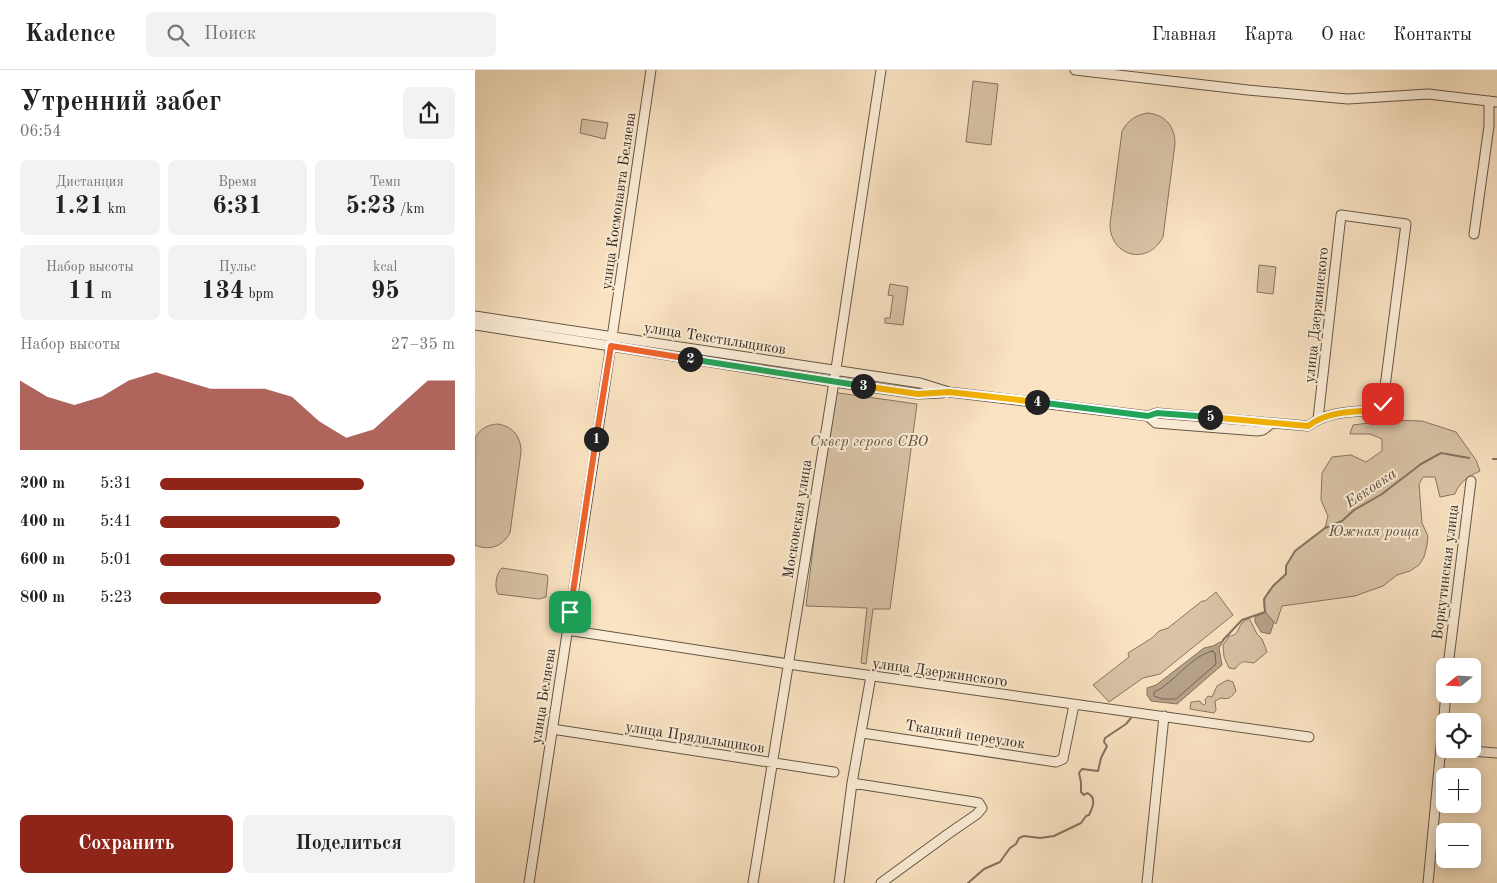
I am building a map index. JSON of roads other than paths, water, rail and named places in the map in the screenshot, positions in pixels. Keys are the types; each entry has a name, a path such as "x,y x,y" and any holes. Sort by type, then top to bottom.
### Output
{"street":[{"name":"улица Космонавта Беляева","path":"611,341 651,70"},
{"name":"Московская улица","path":"753,883 834,382 881,70"},
{"path":"1075,70 1248,90 1348,99 1428,94 1493,102 1475,234"},
{"name":"улица Текстильщиков","path":"475,325 835,371 920,384 949,392 1148,416 1157,413 1308,426 1318,418 1333,414 1382,410 1406,224 1341,216"},
{"name":"улица Дзержинского","path":"1318,418 1341,216"},
{"name":"улица Текстильщиков","path":"475,316 834,382 918,394 949,392"},
{"name":"улица Беляева","path":"529,883 611,341"},
{"path":"918,394 920,384"},
{"name":"Воркутинская улица","path":"1449,658 1471,481"},
{"name":"улица Дзержинского","path":"567,630 871,676 1309,737"},
{"path":"839,883 852,783 871,676"},
{"name":"Ткацкий переулок","path":"862,733 1056,762 1063,759 1074,705"},
{"path":"1147,883 1164,716"},
{"name":"улица Прядильщиков","path":"551,729 834,772"},
{"path":"1481,752 1497,753"},
{"path":"1427,883 1443,758"},
{"path":"852,783 974,802 979,803 982,808 977,814 881,883"}],"water":[{"path":"1265,612 1274,622 1270,634 1261,632 1255,622 1255,617"},
{"path":"1224,640 1219,648 1222,665 1177,704 1151,701 1147,695 1147,688 1156,685 1204,648"}],"waterway":[{"name":"Евковка","path":"1223,640 1242,620 1265,612 1264,599 1273,586 1286,574 1286,566 1295,551 1325,528 1342,521 1354,510 1382,494 1421,464 1441,453 1469,458"},
{"name":"Евковка","path":"968,883 984,869 1000,862 1019,838 1024,836 1040,838 1054,836 1081,823 1089,815 1093,806 1093,800 1090,795 1087,793 1084,795 1081,792 1079,773 1082,769 1098,771 1101,758 1107,746 1104,742 1105,738 1126,724 1131,718"}],"park label":[{"name":"Сквер героев СВО","path":"869,441"},
{"name":"Южная роща","path":"1374,531"}]}
